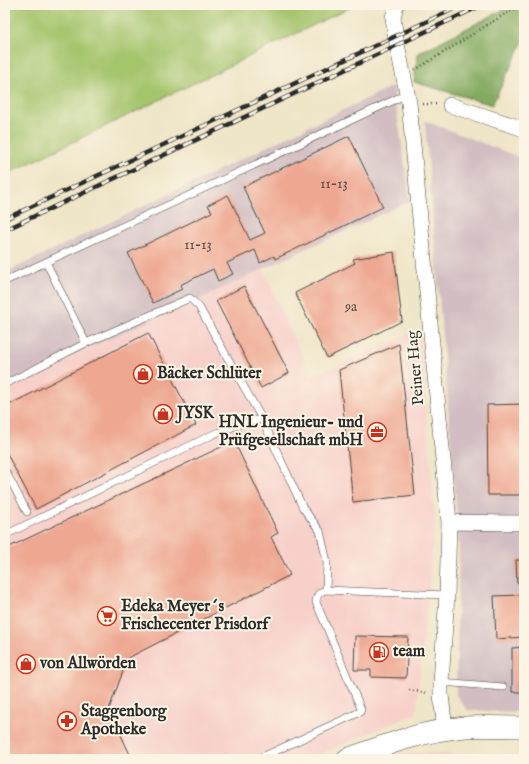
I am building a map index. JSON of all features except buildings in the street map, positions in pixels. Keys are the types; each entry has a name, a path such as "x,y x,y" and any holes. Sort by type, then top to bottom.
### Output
{"main road":[{"path":"348,759 400,740 445,730 466,728 524,727"}],"street":[{"name":"Peiner Hag","path":"396,5 393,18 408,98 449,522 447,595 441,689 445,730"},
{"path":"450,105 524,129"},
{"path":"449,522 524,523"}],"lane":[{"path":"5,282 408,98"},
{"path":"46,262 86,343"},
{"path":"5,384 86,343 190,298 199,307 262,419 304,508 320,531 327,562 326,590"},
{"path":"5,535 214,434 238,425 262,419"},
{"path":"5,470 27,512"},
{"path":"258,759 360,712 361,709 316,602 317,595 326,590 447,595"},
{"path":"441,689 503,687"}],"path":[{"path":"403,77 505,14 524,5"},
{"path":"408,98 450,105"},
{"path":"409,690 441,689"}],"shaded area":[{"path":"393,86 410,201 202,298 5,384 5,273"},
{"path":"425,121 524,159 524,712 467,710 456,695 459,543"},
{"path":"263,269 311,377 420,329 435,521 416,713 308,759 5,759 5,384 202,298"},
{"path":"403,751 449,754 454,759 383,759"}],"green space":[{"path":"5,5 355,5 5,175"},
{"path":"513,5 524,5 524,40 492,105 414,82 418,53"}],"railway":[{"path":"5,219 462,5"},
{"path":"5,230 482,5"}],"place":[{"name":"Bäcker Schlüter","path":"143,374"},
{"name":"JYSK","path":"163,414"},
{"name":"HNL Ingenieur- und Prüfgesellschaft mbH","path":"377,432"},
{"name":"Edeka Meyer´s Frischecenter Prisdorf","path":"107,616"},
{"name":"team","path":"379,652"},
{"name":"von Allwörden","path":"26,664"},
{"name":"Staggenborg Apotheke","path":"67,721"}]}
